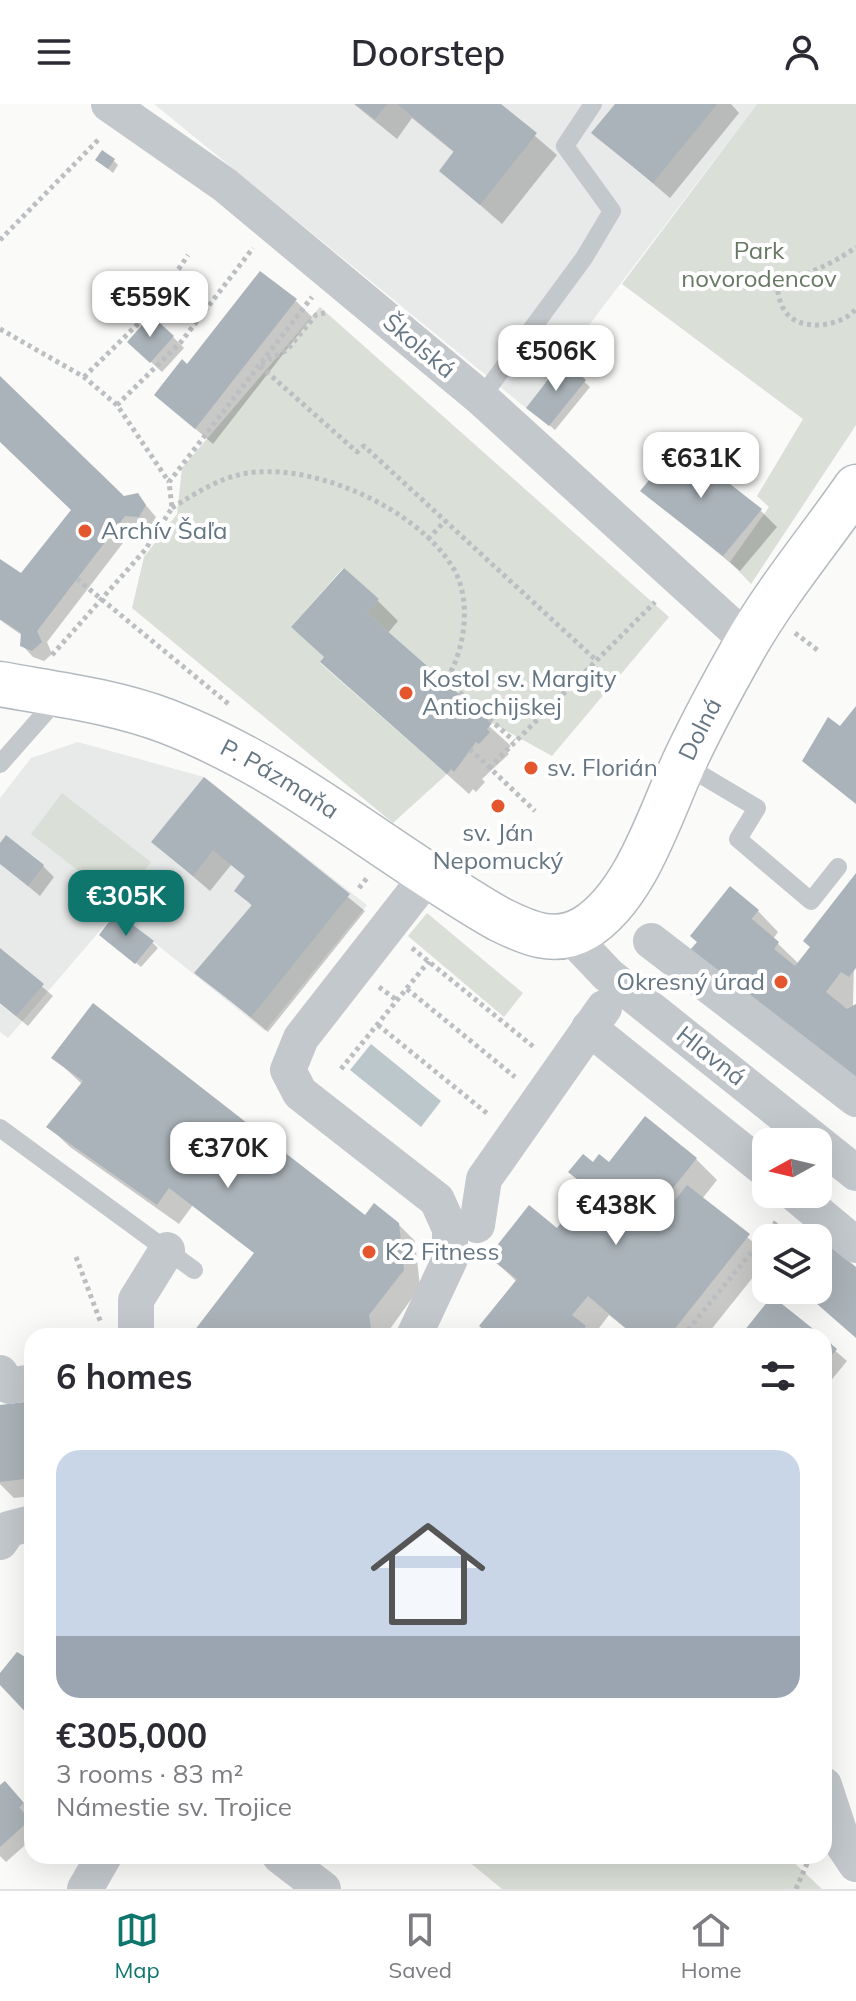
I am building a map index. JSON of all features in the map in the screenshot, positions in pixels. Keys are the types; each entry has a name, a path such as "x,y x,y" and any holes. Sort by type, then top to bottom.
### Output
{"main road":[{"name":"Dolná","path":"551,935 588,926 609,908 650,841 710,706 765,632 856,487"},
{"name":"P. Pázmaňa","path":"0,684 55,677 227,748 316,799 472,904 551,935"}],"street":[{"name":"Školská","path":"116,109 225,185 765,632"},
{"path":"429,874 301,1038 288,1070 300,1093 437,1200 463,1227"},
{"name":"Hlavná","path":"551,935 604,1007 792,1128"},
{"path":"651,941 852,1096 820,1128"},
{"path":"418,1328 484,1179 604,1007 752,1156"},
{"name":"Hlavná","path":"832,1156 856,1173"},
{"path":"812,1208 856,1245"},
{"path":"136,1328 136,1300 181,1260"},
{"path":"0,1373 9,1386 24,1383"},
{"path":"0,1542 9,1529 24,1525"},
{"path":"832,1809 844,1846 856,1864"},
{"path":"85,1889 99,1864"},
{"path":"290,1864 323,1889"}],"lane":[{"path":"481,398 584,258 612,211 565,146 593,104"},
{"path":"0,764 55,677"},
{"path":"683,764 757,808 738,839 811,901 838,867"},
{"path":"0,1128 181,1260"}],"path":[{"path":"0,240 116,109"},
{"path":"117,405 181,342 261,237"},
{"path":"699,272 729,286 776,283 818,270 855,251"},
{"path":"84,377 150,312 188,255"},
{"path":"776,283 783,310 803,324 834,324 856,309"},
{"path":"169,482 311,298"},
{"path":"259,365 287,350 316,315 323,311 334,321"},
{"path":"0,329 84,377 117,405 169,482 172,508"},
{"path":"259,365 357,452 364,446 597,661"},
{"path":"55,677 102,600 145,550 172,508 213,482 255,472 301,474 340,484 393,512 428,539 450,562 459,579 463,642 446,680 514,741"},
{"path":"428,539 445,521"},
{"path":"77,579 239,713"},
{"path":"489,768 664,593"},
{"path":"765,632 820,652"},
{"path":"470,749 535,811"},
{"path":"401,939 429,961 550,1083"},
{"path":"341,1069 429,961"},
{"path":"407,989 550,1083"},
{"path":"378,1025 514,1135"},
{"path":"689,1328 786,1208"},
{"path":"76,1257 104,1328"},
{"path":"796,1889 807,1864"},
{"path":"814,1864 819,1869"}],"shaded area":[{"path":"154,104 757,104 526,408"},
{"path":"78,742 204,777 367,905 265,1031 116,912 8,1038 0,1032 0,798 31,758"},
{"path":"371,1044 441,1101 421,1127 350,1070"}],"green space":[{"name":"Park novorodencov","path":"757,104 856,104 856,425 751,584 730,562 769,507 757,496 803,419 622,284"},
{"path":"320,307 669,617 552,756 492,723 367,613 379,599 343,568 291,627 324,657 320,663 447,774 393,823 132,608 144,557 177,514 182,468"},
{"path":"62,793 151,862 120,903 31,834"},
{"path":"427,913 523,993 504,1017 408,936"},
{"path":"472,1864 795,1864 822,1889 502,1889"}],"building":[{"path":"355,104 387,104 375,119"},
{"path":"397,104 501,104 537,133 480,205 439,171 454,151"},
{"path":"615,104 717,104 653,183 591,133"},
{"path":"102,150 115,159 108,169 95,160"},
{"path":"260,271 297,299 195,429 154,395 182,359 187,364"},
{"path":"151,315 174,336 150,363 127,342"},
{"path":"563,360 586,380 549,426 526,408"},
{"path":"0,376 124,496 138,493 146,505 139,517 125,516 37,631 42,642 32,651 20,646 21,633 0,619 0,559 21,573 71,510 0,442"},
{"path":"679,444 762,509 723,556 640,491"},
{"name":"Kostol sv. Margity Antiochijskej","path":"344,568 379,599 367,613 492,723 487,729 490,732 479,744 476,742 454,772 451,769 447,774 320,662 324,657 291,627"},
{"path":"856,706 856,804 802,761 828,717 840,726"},
{"path":"204,777 350,894 251,1017 194,973 252,905 234,891 245,876 213,850 193,876 151,842"},
{"path":"6,835 44,865 28,886 0,864 0,843"},
{"name":"Okresný úrad","path":"856,873 856,968 849,977 841,972 826,992 847,1009 856,1004 856,1085 689,951 697,942 690,936 730,886 759,910 752,919 779,942 774,949 795,966 810,947 803,941"},
{"path":"116,912 154,941 135,964 99,935"},
{"path":"0,948 44,984 16,1016 0,1003"},
{"path":"93,1003 365,1215 374,1203 399,1223 404,1270 369,1315 371,1328 196,1328 254,1253 169,1188 157,1205 46,1127 83,1081 51,1058"},
{"path":"645,1116 697,1158 662,1202 669,1208 687,1185 750,1234 675,1328 626,1328 588,1296 572,1315 586,1326 584,1328 481,1328 479,1326 517,1279 488,1257 529,1205 557,1228 588,1188 568,1172 583,1154 593,1162 599,1154 609,1162"},
{"path":"832,1248 856,1267 856,1338 817,1304 832,1304"},
{"path":"766,1304 782,1304 812,1328 746,1328"},
{"path":"24,1402 24,1479 0,1482 0,1405"},
{"path":"17,1652 24,1656 24,1710 0,1685 0,1673"},
{"path":"5,1781 24,1803 19,1807 24,1813 24,1825 0,1847 0,1785"}],"place":[{"name":"Archív Šaľa","path":"85,531"},
{"name":"Kostol sv. Margity Antiochijskej","path":"406,693"},
{"name":"sv. Florián","path":"531,768"},
{"name":"sv. Ján Nepomucký","path":"498,806"},
{"name":"Okresný úrad","path":"781,982"},
{"name":"K2 Fitness","path":"369,1252"}]}
